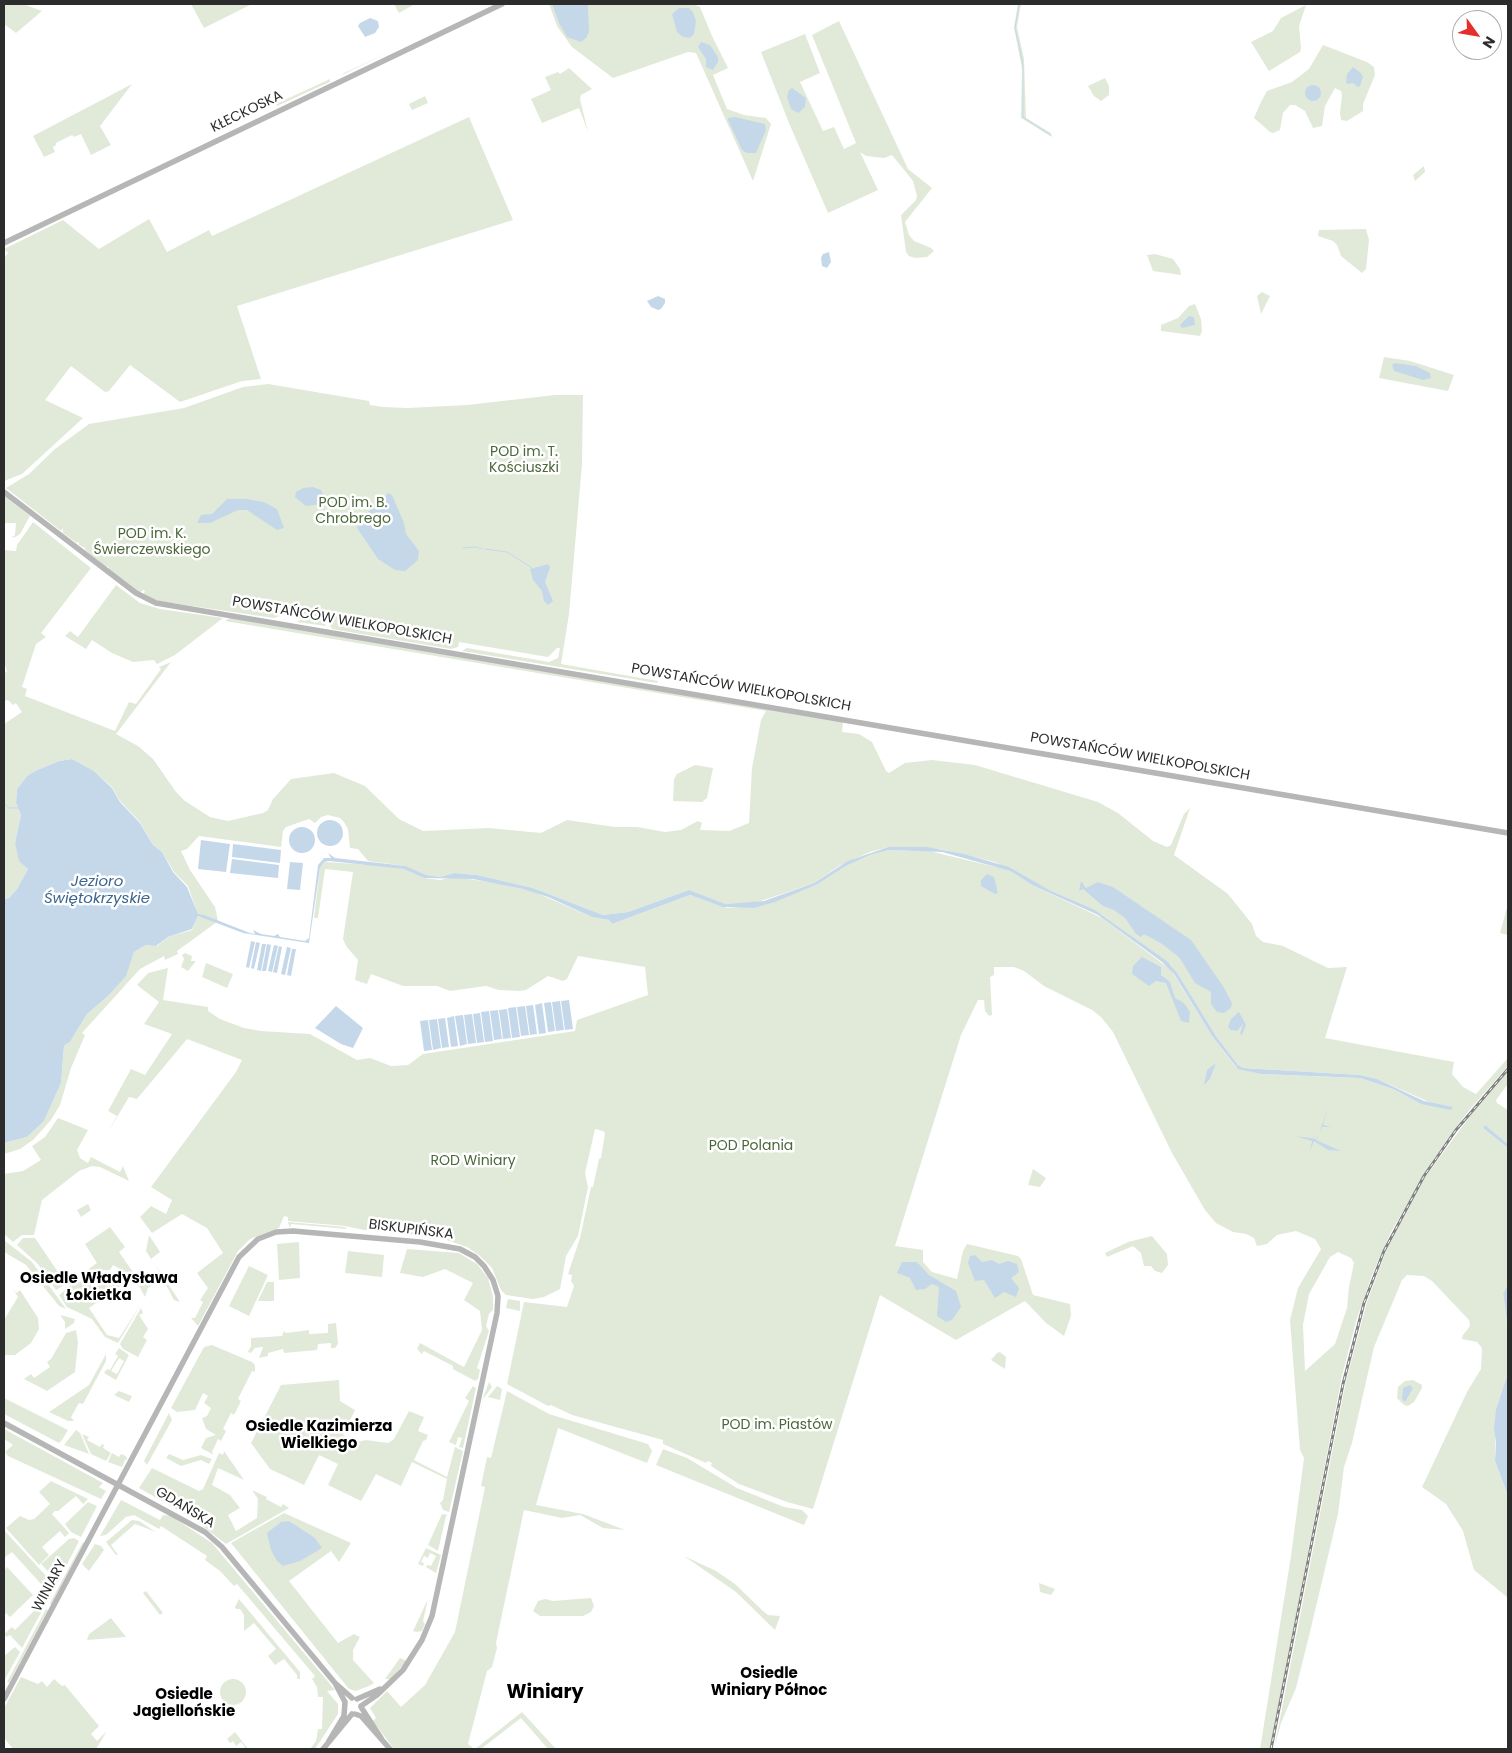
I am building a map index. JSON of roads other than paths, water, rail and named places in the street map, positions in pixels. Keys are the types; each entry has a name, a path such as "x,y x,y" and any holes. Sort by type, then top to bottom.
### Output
{"street":[{"name":"KŁECKOSKA","path":"4,243 502,4"},
{"name":"POWSTAŃCÓW WIELKOPOLSKICH","path":"4,492 136,593 156,603 1508,833"},
{"name":"BISKUPIŃSKA","path":"119,1485 239,1257 258,1239 276,1232 293,1230 444,1245 460,1248 475,1257 488,1270 498,1293 498,1306 432,1616 410,1661 386,1686 361,1706 328,1743"},
{"name":"GDAŃSKA","path":"4,1423 190,1523 214,1540 335,1683 361,1706"},
{"name":"WINIARY","path":"4,1699 119,1485"},
{"name":"GDAŃSKA","path":"335,1683 345,1702"},
{"name":"BISKUPIŃSKA","path":"345,1702 386,1686"},
{"path":"323,1749 345,1709 345,1702"},
{"path":"361,1706 382,1740"},
{"path":"345,1709 361,1716 390,1749"}],"water":[{"path":"552,4 588,4 589,32 586,38 581,42 567,37"},
{"path":"679,8 689,8 693,12 696,21 694,34 690,38 683,37 677,32 672,14"},
{"path":"370,18 378,21 379,27 375,33 365,37 358,26"},
{"path":"701,42 710,45 718,57 718,62 713,70 706,67 706,59 698,47"},
{"path":"1353,67 1363,77 1358,87 1353,83 1347,84 1346,81 1347,74"},
{"path":"1310,85 1316,85 1321,90 1319,99 1310,101 1305,96 1305,90"},
{"path":"792,88 806,98 805,107 798,113 791,109 787,97 789,90"},
{"path":"735,117 765,124 766,130 756,153 747,153 742,150 728,120 728,118"},
{"path":"829,252 831,262 827,268 822,266 821,258 823,254"},
{"path":"658,296 665,299 665,303 658,310 651,307 647,301"},
{"path":"1189,316 1194,317 1195,325 1182,328 1180,325"},
{"path":"1395,363 1416,366 1430,373 1431,378 1423,380 1394,371 1392,365"},
{"path":"313,487 321,490 325,499 322,504 306,506 295,497 296,492 303,488"},
{"path":"388,493 392,495 404,523 406,534 419,551 418,560 405,571 395,570 378,559 357,528 360,517 378,505"},
{"path":"227,499 247,499 264,502 277,509 284,528 277,530 247,510 238,510 210,523 197,523 201,515 212,514"},
{"path":"548,564 550,567 545,582 553,601 548,605 544,601 542,591 533,580 530,569"},
{"name":"Jezioro Świętokrzyskie","path":"72,759 94,771 112,788 120,802 140,823 153,845 162,852 173,872 187,887 198,914 250,933 255,934 253,930 261,934 274,936 278,934 280,937 305,941 309,938 318,865 324,858 331,858 328,853 335,858 406,866 426,875 440,877 454,873 477,875 533,888 603,915 628,912 689,890 726,904 764,901 814,883 848,861 888,847 927,847 964,854 1009,867 1051,891 1095,910 1168,962 1177,973 1216,1036 1238,1065 1243,1068 1360,1075 1377,1079 1424,1101 1453,1107 1451,1110 1421,1104 1393,1089 1360,1078 1261,1074 1238,1069 1212,1036 1174,974 1162,962 1098,915 1032,885 1010,871 942,852 889,850 870,855 846,866 818,884 775,902 754,908 723,907 690,895 612,924 609,920 592,917 548,897 523,889 473,879 424,878 404,869 329,861 324,862 320,868 309,943 243,933 198,916 192,929 168,937 156,946 146,945 134,952 126,976 108,996 87,1014 70,1042 64,1046 61,1083 44,1121 27,1137 4,1143 4,899 9,898 17,889 28,869 19,861 15,843 21,815 16,803 17,789 27,776 35,771 59,761"},
{"path":"330,820 339,824 343,833 339,842 330,846 321,842 317,833 321,824"},
{"path":"302,827 311,831 315,840 311,849 302,853 293,849 289,840 293,831"},
{"path":"201,840 230,844 226,872 198,869"},
{"path":"233,844 281,850 280,863 232,857"},
{"path":"232,859 279,865 278,878 230,873"},
{"path":"290,862 303,863 300,890 287,889"},
{"path":"987,874 994,877 998,893 995,894 981,886 981,880"},
{"path":"1081,881 1086,888 1098,882 1113,887 1191,940 1223,986 1232,1003 1231,1008 1224,1013 1217,1012 1211,1004 1211,992 1195,983 1179,957 1162,944 1144,934 1141,937 1136,934 1125,918 1114,910 1103,906 1083,889 1079,891"},
{"path":"251,941 255,942 249,968 246,967"},
{"path":"256,942 260,943 254,969 251,968"},
{"path":"262,944 266,944 261,971 257,970"},
{"path":"267,944 271,945 266,971 262,971"},
{"path":"274,945 278,946 272,972 268,971"},
{"path":"279,946 282,947 277,973 273,972"},
{"path":"287,947 291,948 285,975 281,974"},
{"path":"292,949 296,949 291,976 287,975"},
{"path":"1142,957 1161,967 1161,975 1170,982 1175,998 1184,1003 1190,1012 1189,1023 1181,1021 1166,983 1156,981 1149,986 1132,974 1133,966"},
{"path":"569,1000 573,1029 565,1030 561,1001"},
{"path":"560,1001 564,1030 556,1031 552,1002"},
{"path":"551,1002 555,1031 548,1032 544,1003"},
{"path":"542,1003 546,1033 539,1034 535,1005"},
{"path":"533,1005 537,1034 530,1035 526,1006"},
{"path":"336,1006 363,1028 353,1048 341,1044 315,1028"},
{"path":"525,1006 529,1035 521,1036 517,1007"},
{"path":"516,1007 520,1037 512,1038 508,1008"},
{"path":"507,1009 511,1038 503,1039 499,1010"},
{"path":"498,1010 502,1039 494,1040 490,1011"},
{"path":"489,1011 493,1041 485,1042 481,1012"},
{"path":"1239,1012 1246,1025 1242,1035 1240,1034 1243,1024 1237,1031 1231,1030 1228,1027 1231,1019"},
{"path":"480,1013 484,1042 477,1043 473,1014"},
{"path":"472,1014 476,1043 468,1044 464,1015"},
{"path":"463,1015 467,1044 460,1046 455,1016"},
{"path":"454,1016 458,1046 451,1047 447,1018"},
{"path":"445,1018 449,1047 442,1048 438,1019"},
{"path":"437,1019 441,1048 433,1050 429,1020"},
{"path":"428,1020 432,1050 424,1051 420,1021"},
{"path":"1216,1063 1210,1079 1204,1085 1207,1070"},
{"path":"1328,1108 1323,1125 1331,1127 1322,1127 1319,1134"},
{"path":"1485,1125 1508,1144 1508,1148 1483,1128"},
{"path":"1296,1136 1316,1139 1341,1151 1328,1150 1314,1141 1310,1151 1312,1141"},
{"path":"975,1255 982,1262 992,1260 999,1264 1008,1261 1017,1264 1019,1272 1011,1278 1019,1288 1016,1297 1004,1292 995,1298 984,1280 975,1281 968,1263 970,1256"},
{"path":"902,1262 917,1262 929,1275 956,1291 961,1307 952,1320 946,1322 937,1316 939,1287 932,1284 925,1289 916,1290 910,1278 897,1273"},
{"path":"1508,1285 1508,1328 1503,1293"},
{"path":"1508,1373 1508,1496 1495,1461 1496,1442 1494,1429 1496,1409"},
{"path":"1410,1385 1413,1388 1405,1402 1402,1399 1403,1388"},
{"path":"289,1521 315,1538 322,1548 300,1561 283,1566 277,1561 271,1550 267,1533 281,1522"}],"waterway":[{"path":"1019,4 1015,28 1023,64 1023,117 1050,135"},
{"path":"463,548 476,547 482,549"},
{"path":"485,549 507,552 532,568"},
{"path":"4,803 9,808 19,808"}],"railway":[{"path":"1271,1749 1343,1384 1364,1303 1384,1251 1424,1176 1456,1130 1508,1069"}],"district":[{"name":"Osiedle Władysława Łokietka","path":"99,1288"},
{"name":"Osiedle Kazimierza Wielkiego","path":"319,1436"},
{"name":"Osiedle Winiary Północ","path":"769,1682"},
{"name":"Winiary","path":"545,1693"},
{"name":"Osiedle Jagiellońskie","path":"184,1704"}],"park label":[{"name":"POD im. T. Kościuszki","path":"524,460"},
{"name":"POD im. B. Chrobrego","path":"353,512"},
{"name":"POD im. K. Świerczewskiego","path":"152,542"},
{"name":"POD Polania","path":"751,1146"},
{"name":"ROD Winiary","path":"473,1161"},
{"name":"POD im. Piastów","path":"777,1425"}]}
